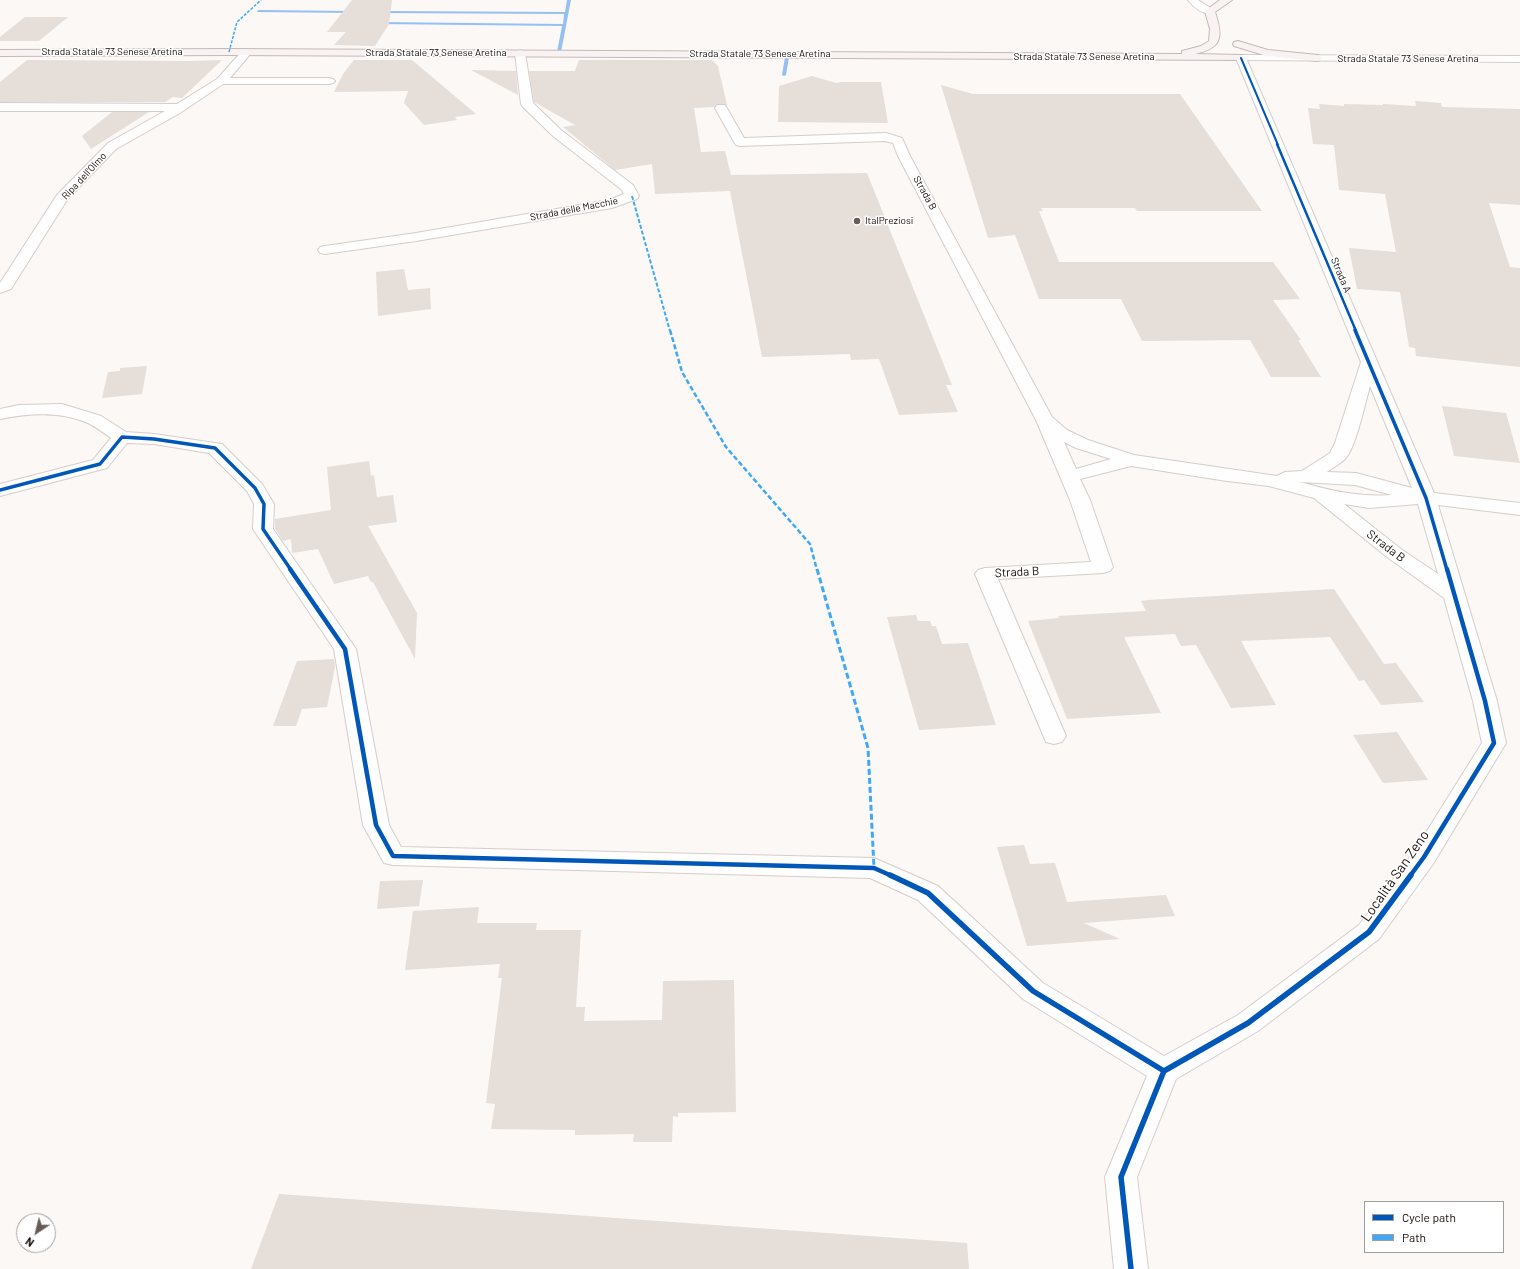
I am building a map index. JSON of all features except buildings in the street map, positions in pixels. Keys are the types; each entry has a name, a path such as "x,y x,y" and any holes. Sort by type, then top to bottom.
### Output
{"main road":[{"path":"1107,57 1175,54 1206,48 1213,44 1216,39 1210,11 1226,0"},
{"path":"1214,24 1228,42 1245,50 1245,54 1241,58"},
{"path":"1228,42 1267,53 1318,58"},
{"name":"Strada Statale 73 Senese Aretina","path":"0,53 520,53 776,56 1241,58"}],"street":[{"path":"1193,0 1197,5 1210,11"},
{"name":"Ripa dell'Olmo","path":"0,288 6,286 62,198 112,146 179,108 220,81 247,52"},
{"name":"Strada delle Macchie","path":"325,250 416,237 612,204 632,196 628,188 557,133 527,104 520,53"},
{"name":"Strada Statale 73 Senese Aretina","path":"1241,58 1520,59"},
{"name":"Strada A","path":"1241,58 1426,498"},
{"path":"220,81 329,81"},
{"path":"0,108 179,108"},
{"name":"Strada B","path":"721,108 740,142 886,138 898,141 904,156 1045,420 1080,500 1103,566 985,574 1054,736"},
{"name":"Strada B","path":"1307,476 1338,456 1344,443 1369,362"},
{"path":"0,414 19,410 62,410 95,420 122,437 154,439 215,448 255,488 264,504 263,529 344,649 376,825 393,856 874,868 928,893 1033,991 1164,1070 1121,1177 1131,1269"},
{"name":"Strada B","path":"1045,420 1060,434 1082,444 1131,460 1227,475 1271,480 1320,494 1369,502 1426,498"},
{"path":"0,490 100,464 122,437"},
{"name":"Strada B","path":"1069,476 1131,460"},
{"name":"Strada B","path":"1271,480 1307,476 1356,479 1426,498 1520,509"},
{"name":"Strada B","path":"1320,494 1394,553 1454,594"},
{"name":"Località San Zeno","path":"1164,1070 1248,1023 1368,932 1424,857 1494,743 1486,701 1426,498"}],"waterway":[{"path":"559,52 569,0"},
{"path":"258,11 353,12"},
{"path":"381,12 566,13"},
{"path":"379,23 564,25"},
{"path":"784,75 787,57"}],"marked path":[{"path":"229,52 237,22 261,0"},
{"path":"632,196 682,372 726,447 810,544 868,748 874,868"}],"cycle path":[{"path":"1131,1269 1121,1177 1164,1071 1248,1023 1369,932 1424,857 1494,743 1485,701 1426,498 1241,58"},
{"path":"0,490 100,464 122,437 154,439 215,448 255,488 264,504 263,529 345,649 376,825 393,856 874,868 928,893 1033,991 1164,1071"}],"place":[{"name":"ItalPreziosi","path":"857,221"}]}
